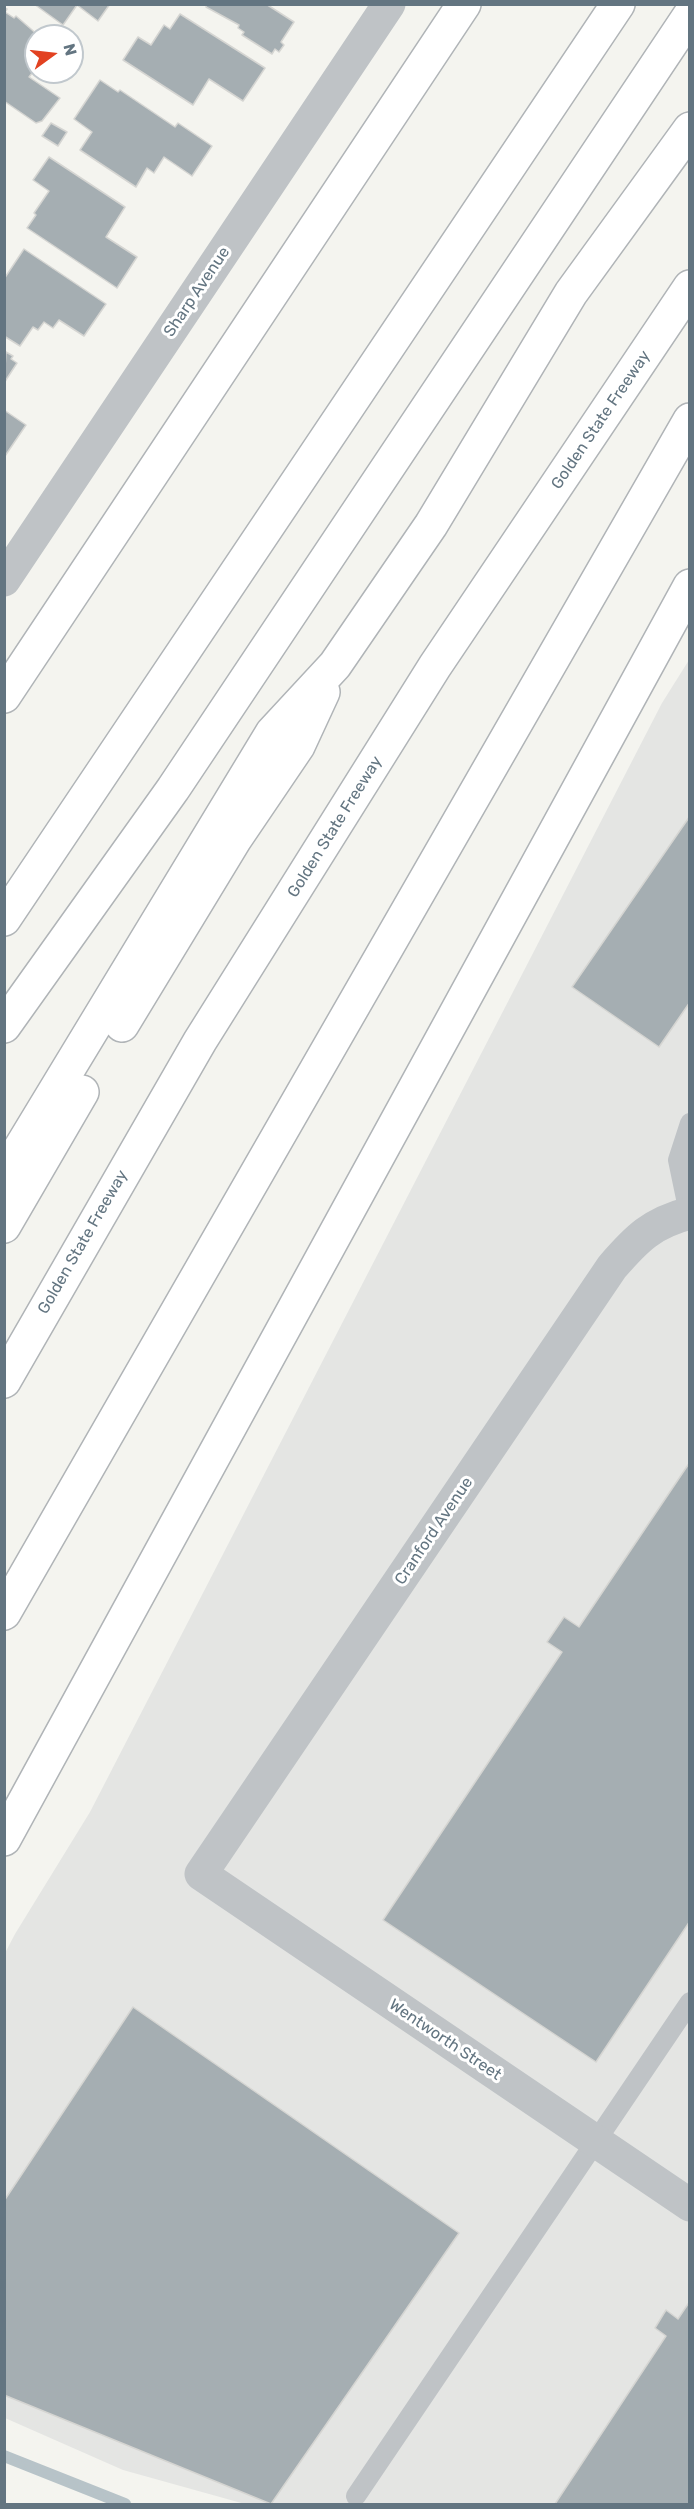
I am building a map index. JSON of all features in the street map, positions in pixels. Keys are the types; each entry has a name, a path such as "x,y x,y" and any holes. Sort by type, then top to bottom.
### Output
{"highway":[{"path":"4,696 465,4"},
{"path":"4,920 618,4"},
{"path":"4,1047 12,1016 173,789 690,15"},
{"path":"4,1175 272,733 335,665 431,525 571,293 690,129"},
{"name":"Golden State Freeway","path":"4,1381 200,1041 435,666 690,287"},
{"path":"4,1613 690,420"},
{"path":"4,1839 690,586"},
{"path":"4,1226 62,1125 235,839 298,746 335,665"}],"street":[{"name":"Sharp Avenue","path":"4,580 389,4"},
{"name":"Cranford Avenue","path":"201,1874 612,1267 633,1242 655,1224 689,1213"},
{"name":"Wentworth Street","path":"201,1874 689,2203"}],"lane":[{"path":"689,1213 678,1160 690,1123"},
{"path":"356,2496 690,2002"}],"shaded area":[{"path":"689,660 689,2504 245,2504 123,2470 5,2418 4,1955 90,1812 662,703"}],"building":[{"path":"34,4 110,4 98,21 77,5 62,24"},
{"path":"207,4 266,4 294,22 281,42 284,45 279,52 275,49 272,54 242,35 244,32 238,28 239,25 206,7"},
{"path":"4,8 7,9 5,12 14,18 16,16 25,24 24,84 39,84 60,98 42,121 36,123 4,101"},
{"path":"180,14 265,68 243,101 209,79 193,105 123,60 138,37 151,45 164,25 170,29"},
{"path":"100,80 118,92 120,90 175,127 178,123 212,146 192,176 164,157 154,173 147,168 136,187 80,150 92,132 74,119"},
{"path":"51,123 67,132 58,146 42,136"},
{"path":"49,157 125,207 106,237 137,257 117,288 27,228 49,191 33,180"},
{"path":"24,249 106,304 84,336 59,320 53,328 44,322 38,330 33,327 20,346 4,336 4,279"},
{"path":"6,352 13,356 11,359 17,363 4,383"},
{"path":"4,410 26,425 5,456 4,456"},
{"path":"690,816 690,1002 659,1047 572,987"},
{"path":"690,1462 690,1921 596,2062 383,1920 562,1652 547,1642 564,1617 579,1627"},
{"path":"133,2007 459,2233 271,2504 4,2395 4,2201"},
{"path":"690,2301 690,2504 555,2504 666,2336 655,2328 666,2310 678,2319"}],"waterway":[{"path":"4,2456 125,2504"}]}
